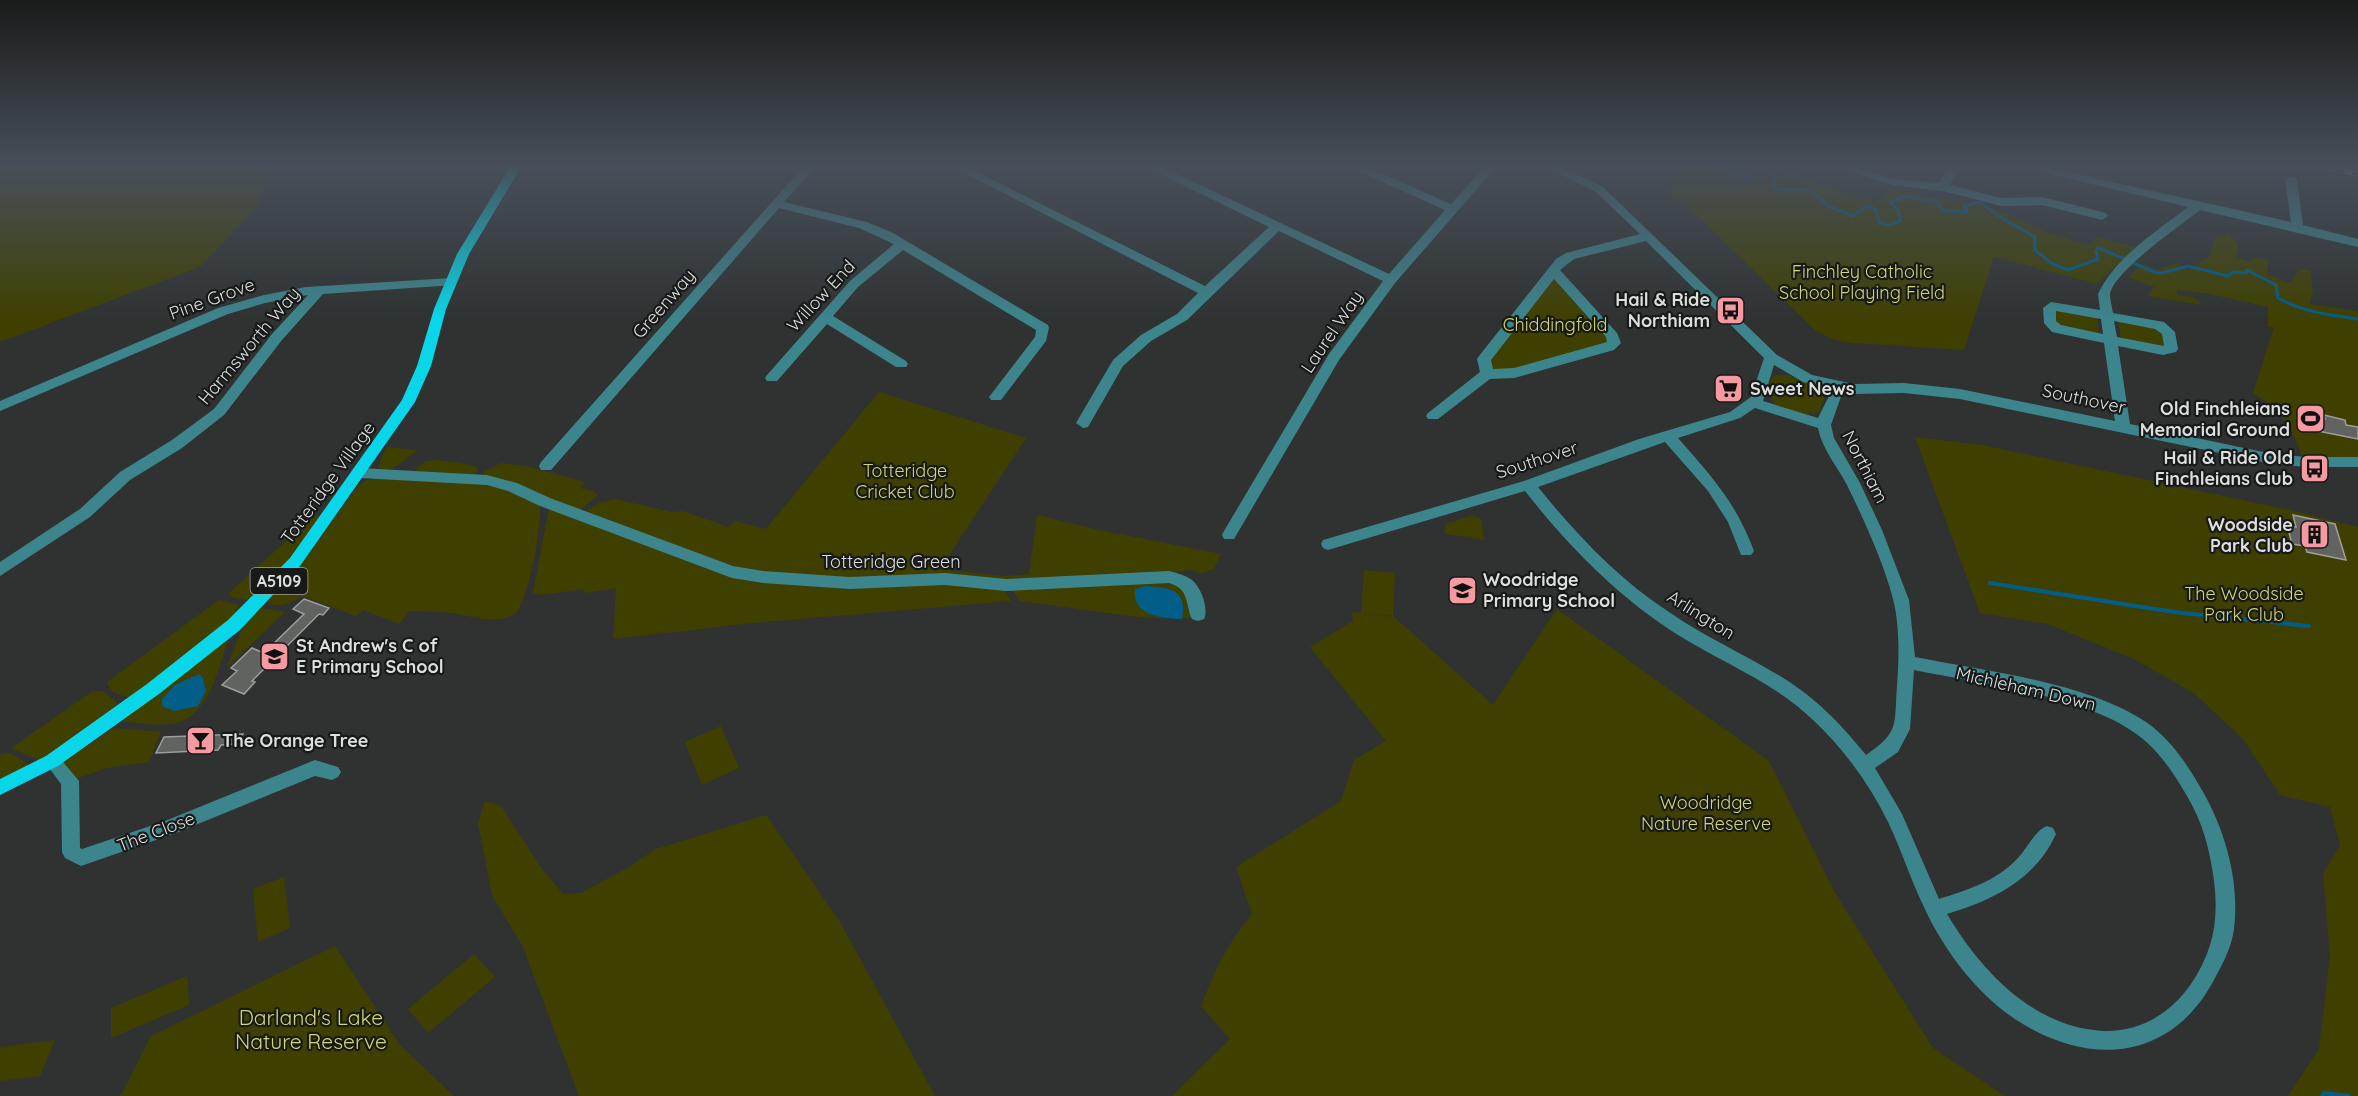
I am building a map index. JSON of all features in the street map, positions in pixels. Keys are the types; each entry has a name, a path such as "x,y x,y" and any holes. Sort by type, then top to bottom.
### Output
{"main road":[{"name":"A5109","path":"451,282 483,218"},
{"name":"Totteridge Village","path":"0,787 52,761 145,695 234,625 295,562 408,402 418,383 434,328 451,282"}],"street":[{"name":"Greenway","path":"546,466 765,218"},
{"path":"834,218 862,225 902,244 1043,328 1041,338 996,397"},
{"path":"1060,218 1206,292"},
{"path":"1261,218 1391,280"},
{"name":"Laurel Way","path":"1229,535 1334,357 1391,280 1444,218"},
{"path":"1630,218 1772,358 1796,374 1836,387"},
{"path":"2124,427 2104,294 2106,285 2129,261 2182,218"},
{"path":"2258,218 2297,226 2358,243"},
{"path":"2296,218 2297,226"},
{"path":"1083,423 1118,363 1146,338 1182,317 1277,226"},
{"path":"1487,374 1484,359 1554,270 1570,256 1649,236"},
{"name":"Willow End","path":"772,378 854,284 902,244"},
{"path":"1433,416 1487,374 1514,373 1609,347 1614,343 1612,336 1554,270"},
{"name":"Pine Grove","path":"0,406 223,311 286,294 451,282"},
{"name":"Harmsworth Way","path":"0,570 85,513 125,476 177,444 219,412 277,337 320,290"},
{"path":"2056,306 2107,316 2159,325 2168,332 2171,349 2163,351 2057,329 2050,323 2049,308 2056,306"},
{"path":"824,316 901,364"},
{"path":"1772,358 1768,361 1761,392 1755,403 1824,425"},
{"name":"Southover","path":"1836,387 1904,388 1960,394 2268,458 2305,462 2358,462"},
{"name":"Northiam","path":"1836,387 1836,396 1826,415 1824,425 1827,438 1853,483 1875,530 1901,600 1907,662 1902,729 1892,747 1865,765"},
{"name":"Southover","path":"1328,544 1527,485 1735,415 1755,403"},
{"path":"1668,436 1713,487 1735,521 1746,551"},
{"name":"Totteridge Green","path":"360,473 487,480 512,487 579,515 732,572 763,577 849,583 945,579 1006,585 1169,577 1184,580 1191,588 1198,615"},
{"name":"Arlington","path":"1527,485 1574,541 1622,585 1683,630 1794,693 1833,728 1865,765"},
{"name":"Michleham Down","path":"1865,765 1896,819 1934,909 1969,963 2000,996 2031,1019 2060,1033 2082,1039 2108,1041 2151,1034 2173,1020 2195,996 2222,942 2226,911 2218,844 2202,805 2184,774 2166,750 2142,729 2100,704 1907,662"},
{"name":"The Close","path":"52,761 70,781 71,852 81,858 117,848 178,825 315,768 332,772"},
{"path":"1934,909 1996,889 2017,873 2035,854 2047,834"}],"green space":[{"path":"0,218 246,218 200,267 0,342"},
{"name":"Finchley Catholic School Playing Field","path":"1700,218 2016,218 2049,233 2089,245 2098,237 2135,247 2097,284 1994,257 1964,350 1853,343 1832,339 1815,330"},
{"path":"2228,233 2238,244 2236,257 2250,262 2254,258 2268,259 2267,274 2290,283 2299,270 2310,270 2313,293 2309,304 2358,311 2358,457 2302,457 2290,428 2284,420 2270,405 2253,393 2274,327 2268,327 2268,307 2205,293 2177,290 2177,295 2194,297 2203,305 2148,296 2154,287 2128,277 2143,263 2156,270 2177,263 2188,270 2209,257 2215,237"},
{"name":"Chiddingfold","path":"1553,280 1559,282 1609,341 1606,345 1529,366 1493,371 1489,358"},
{"path":"2054,308 2097,317 2099,335 2055,326"},
{"path":"2118,322 2163,330 2167,347 2121,339"},
{"path":"1777,375 1788,375 1821,389 1824,399 1820,411 1795,413 1779,406 1769,394 1770,382"},
{"name":"Totteridge Cricket Club","path":"879,392 1026,438 940,569 1004,576 1029,574 1037,515 1099,530 1221,554 1214,569 1200,574 1193,570 1063,581 851,579 744,571 585,511 601,502 616,499 671,512 682,511 729,527 734,521 766,529"},
{"name":"The Woodside Park Club","path":"1915,437 1982,445 2294,511 2358,527 2358,1096 2288,1096 2319,1049 2330,956 2323,874 2340,845 2330,807 2280,795 2244,740 2194,693 2134,659 2048,624 1980,613"},
{"path":"386,447 418,450 394,467 383,469 378,467"},
{"path":"438,460 471,465 477,468 477,472 475,475 417,471 416,469 426,461"},
{"path":"501,463 530,467 585,482 580,488 598,495 578,512 484,476 484,472"},
{"path":"387,477 501,487 540,505 534,562 525,593 515,614 499,619 483,619 446,612 408,611 400,624 363,610 356,616 302,596 280,605 266,601 306,557 358,486 367,480"},
{"path":"549,508 753,581 827,586 914,582 1003,587 1011,601 753,623 613,639 616,588 586,593 583,589 541,595 533,593"},
{"path":"315,515 321,516 299,549 251,601 232,597 229,593"},
{"path":"1473,515 1481,519 1484,540 1445,534 1445,524"},
{"path":"1364,570 1395,573 1393,616 1361,613"},
{"path":"1171,581 1187,591 1193,618 1145,618 1020,601 1012,590"},
{"path":"219,600 240,605 235,610 239,612 131,699 111,691 107,682"},
{"path":"260,608 285,612 227,667 244,623"},
{"name":"Woodridge Nature Reserve","path":"1557,609 1769,761 1835,893 1933,1048 2005,1096 1172,1096 1230,1039 1201,1006 1222,958 1252,914 1236,867 1341,801 1354,760 1386,741 1310,647 1353,621 1352,612 1394,617 1493,705"},
{"path":"229,638 212,688 197,710 188,718 163,725 120,721"},
{"path":"93,691 103,691 120,705 44,759 38,760 11,748"},
{"path":"721,726 739,768 702,785 685,742"},
{"path":"114,728 161,732 149,762 107,768 75,779 60,764"},
{"path":"10,753 28,764 28,767 0,782 0,755"},
{"path":"485,801 501,806 542,869 563,894 581,893 629,867 656,849 766,815 840,922 935,1096 579,1096 523,947 492,895 478,823"},
{"path":"284,877 290,928 258,942 253,889"},
{"name":"Darland's Lake Nature Reserve","path":"335,946 400,1045 454,1096 118,1096 123,1092 151,1036"},
{"path":"474,954 495,977 428,1033 408,1009"},
{"path":"187,976 189,1005 111,1038 111,1008"},
{"path":"55,1040 40,1076 0,1081 0,1047"}],"water":[{"path":"1146,586 1170,589 1180,596 1183,609 1182,619 1166,618 1143,610 1135,598 1135,589"},
{"path":"199,674 203,678 206,691 198,706 174,711 162,706 162,699 175,685"}],"building":[{"path":"2324,415 2345,420 2346,425 2358,427 2358,439 2308,429 2305,420 2318,422 2317,417 2325,419"},
{"name":"Woodside Park Club","path":"2293,515 2335,524 2346,560 2307,552 2305,546 2292,544 2287,525 2296,527"},
{"path":"304,599 329,608 323,615 319,614 252,681 255,682 244,694 222,685 237,671 231,668 252,648 264,653 304,614 293,609"},
{"name":"The Orange Tree","path":"243,734 238,744 221,745 218,750 156,753 164,737"}],"waterway":[{"path":"1878,218 1880,223 1889,225 1900,221 1899,218"},
{"path":"2002,218 2035,237 2035,250 2051,263 2068,270 2098,259 2096,251 2098,248 2125,259"},
{"path":"2131,262 2162,273 2188,266 2228,276 2233,272 2246,273 2247,270 2276,285 2278,298 2287,303 2317,312 2358,319"},
{"path":"1990,583 2174,612 2309,626"},
{"path":"2322,1096 2324,1093 2349,1096"}],"place":[{"name":"Hail & Ride Northiam","path":"1731,310"},
{"name":"Sweet News","path":"1729,389"},
{"name":"Old Finchleians Memorial Ground","path":"2311,419"},
{"name":"Hail & Ride Old Finchleians Club","path":"2314,468"},
{"name":"Woodside Park Club","path":"2314,535"},
{"name":"Woodridge Primary School","path":"1462,590"},
{"name":"St Andrew's C of E Primary School","path":"275,656"},
{"name":"The Orange Tree","path":"201,741"}]}
